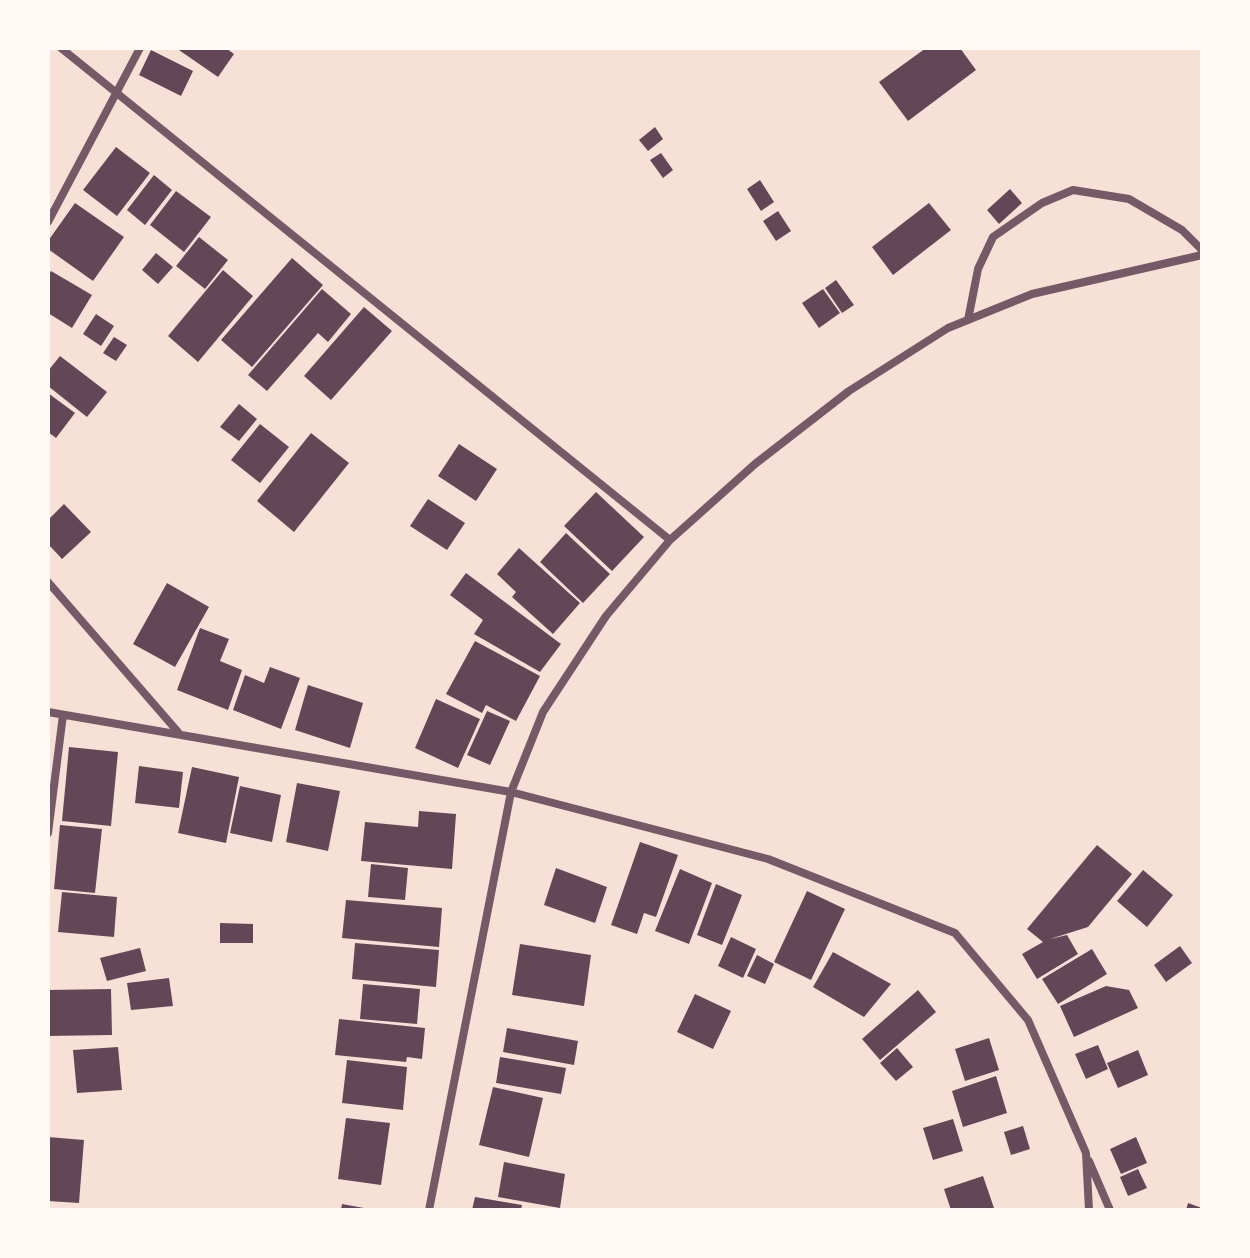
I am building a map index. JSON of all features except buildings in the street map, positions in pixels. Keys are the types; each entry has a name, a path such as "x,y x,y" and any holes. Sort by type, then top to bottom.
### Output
{"street":[{"path":"61,48 670,540"},
{"path":"48,222 140,48"},
{"path":"429,1210 511,792 543,712 606,616 670,540 755,464 849,391 948,328 968,320 1032,294 1202,252 1182,230 1129,199 1073,190 1042,203 993,237 978,269 968,320"},
{"path":"48,582 179,733"},
{"path":"48,712 511,792 768,859 955,933 1028,1020 1110,1210"},
{"path":"48,833 63,715"},
{"path":"1086,1153 1089,1210"}]}
